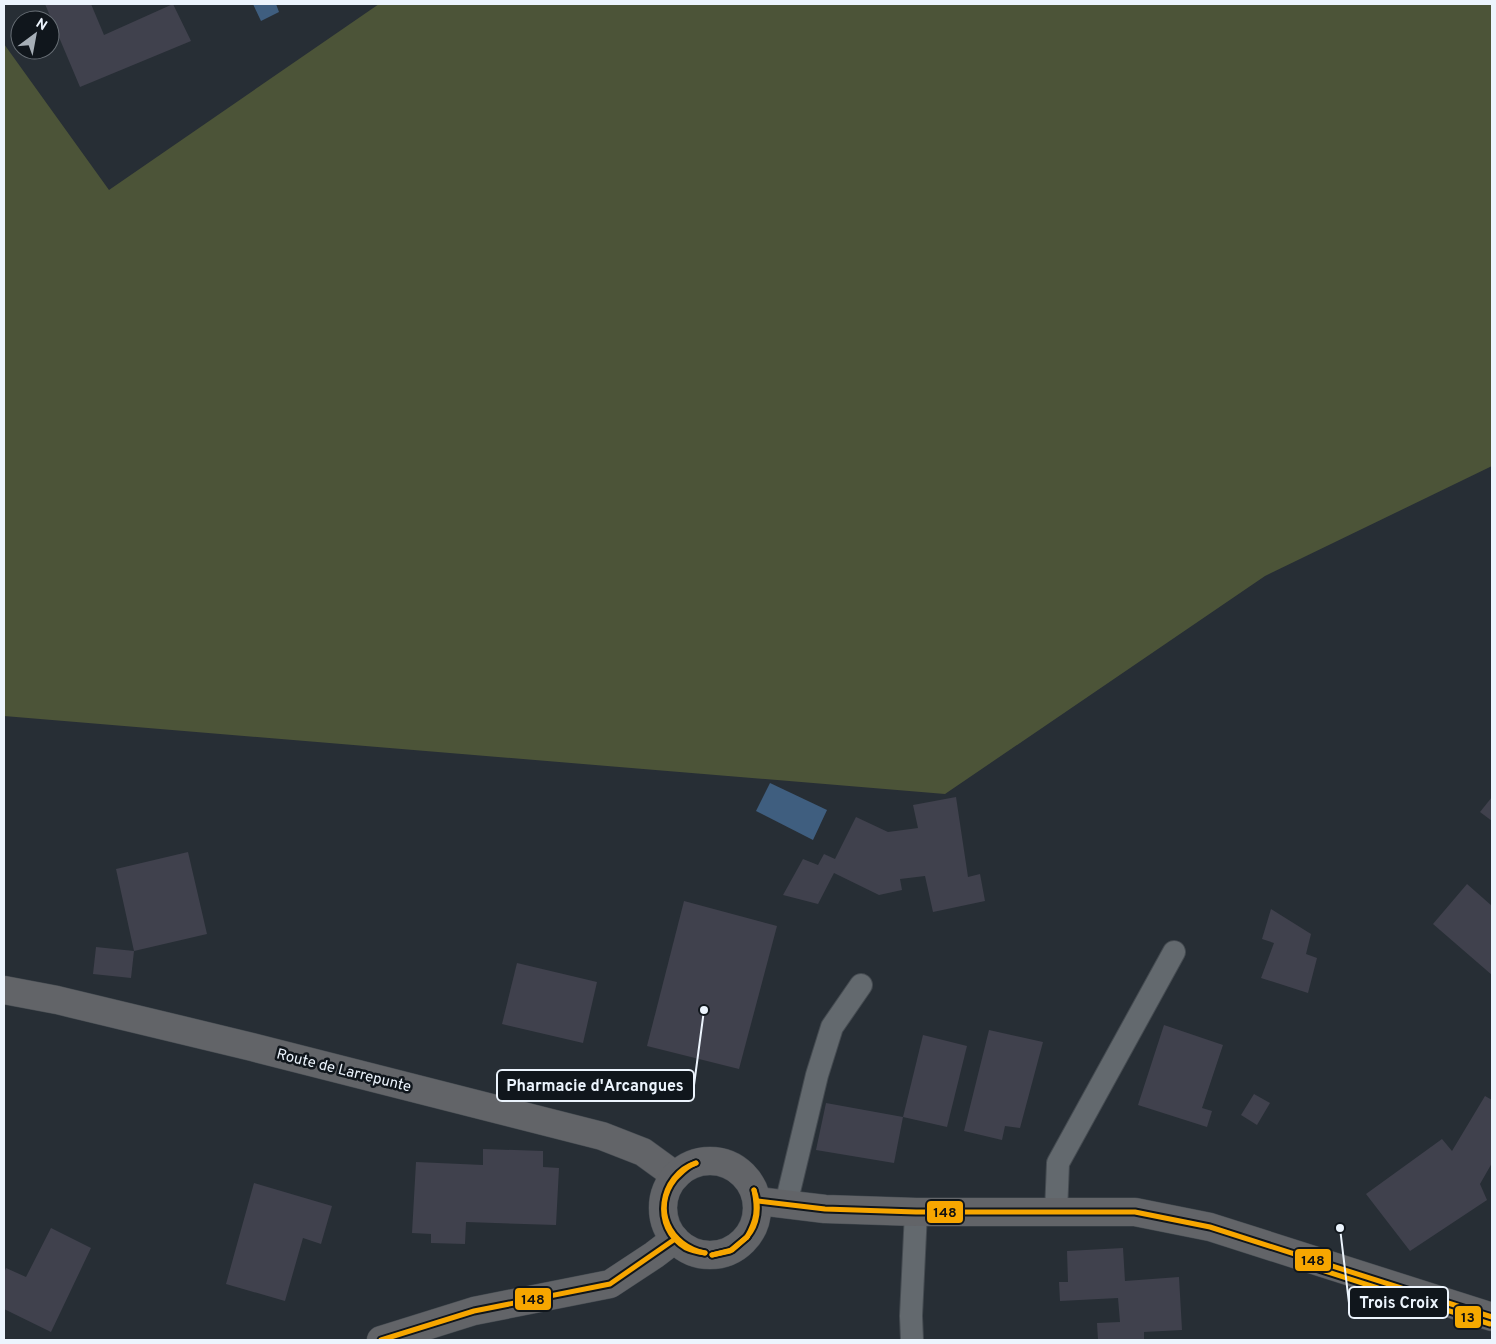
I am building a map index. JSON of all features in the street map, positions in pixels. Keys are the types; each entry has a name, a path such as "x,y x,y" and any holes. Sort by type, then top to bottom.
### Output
{"main road":[{"name":"Route de Larrepunte","path":"4,990 58,1000 252,1047 602,1136 643,1152 676,1176"},
{"path":"702,1161 717,1161 732,1165 744,1174 753,1187 758,1201 757,1216 752,1231 743,1242 730,1251 716,1255 701,1254 686,1248 675,1239 667,1228 664,1201 668,1188 676,1176 688,1166 702,1161"},
{"path":"758,1201 825,1209 916,1212 1135,1212 1210,1227 1492,1317"},
{"path":"381,1340 474,1311 610,1284 675,1239"}],"lane":[{"path":"1056,1212 1058,1163 1174,952"},
{"path":"786,1204 817,1075 832,1027 861,985"},
{"path":"912,1340 911,1316 916,1212"}],"green space":[{"path":"379,4 1492,4 1492,466 1265,576 945,794 4,716 4,44 10,52 10,60 16,60 109,190"}],"water":[{"path":"253,4 276,4 279,12 261,21"},
{"path":"770,783 827,810 813,840 756,811"}],"building":[{"path":"45,4 91,4 104,35 173,4 191,41 80,87 60,40 60,10 48,10"},
{"path":"956,797 968,877 980,874 985,901 933,912 925,876 900,879 902,890 879,895 834,873 818,904 783,895 803,859 818,865 824,854 835,859 856,817 888,832 918,828 913,805"},
{"path":"1492,797 1492,821 1480,812"},
{"path":"188,852 207,934 134,951 116,869"},
{"path":"1467,884 1492,906 1492,975 1433,924"},
{"path":"684,901 777,926 739,1069 647,1046"},
{"path":"1271,909 1311,934 1306,954 1317,958 1308,993 1261,978 1274,943 1262,939"},
{"path":"96,947 134,951 131,978 93,974"},
{"path":"517,963 597,982 583,1043 502,1024"},
{"path":"1164,1025 1223,1045 1202,1108 1212,1111 1207,1127 1138,1105"},
{"path":"989,1030 1043,1042 1020,1128 1005,1126 1002,1140 964,1131"},
{"path":"923,1035 967,1046 947,1127 903,1117"},
{"path":"1254,1094 1270,1103 1257,1125 1241,1115"},
{"path":"1485,1096 1492,1100 1492,1163 1480,1184 1487,1200 1410,1251 1366,1194 1442,1139 1452,1151"},
{"path":"826,1103 903,1117 894,1163 816,1150"},
{"path":"483,1149 543,1151 543,1167 559,1168 556,1225 466,1222 465,1244 431,1243 431,1234 412,1233 416,1162 483,1165"},
{"path":"254,1183 332,1206 321,1244 303,1238 285,1301 226,1284"},
{"path":"51,1228 91,1248 51,1332 4,1309 4,1273 6,1268 26,1277"},
{"path":"1123,1248 1125,1281 1179,1277 1182,1330 1144,1332 1144,1340 1098,1340 1097,1323 1120,1322 1118,1298 1060,1301 1059,1282 1068,1282 1067,1251"}],"transit line":[{"name":"148","path":"696,1163 675,1179 668,1191 665,1202 665,1214 668,1225 682,1243 705,1253"},
{"name":"148","path":"696,1163 684,1169 667,1190 664,1202 664,1215 668,1228 675,1239 686,1248 705,1253"},
{"name":"148","path":"747,1237 756,1214 754,1190"},
{"name":"148","path":"747,1237 754,1226 757,1215 757,1202 754,1190"},
{"name":"148","path":"758,1201 825,1209 916,1212 1135,1212 1210,1227 1492,1317"},
{"name":"148","path":"712,1255 732,1250 747,1237"},
{"name":"148","path":"712,1255 730,1251 747,1237"},
{"name":"148","path":"381,1340 474,1311 610,1284 675,1239"},
{"name":"13","path":"1303,1264 1490,1324"}],"place":[{"name":"Pharmacie d'Arcangues","path":"704,1010"},
{"name":"Trois Croix","path":"1340,1228"}]}
